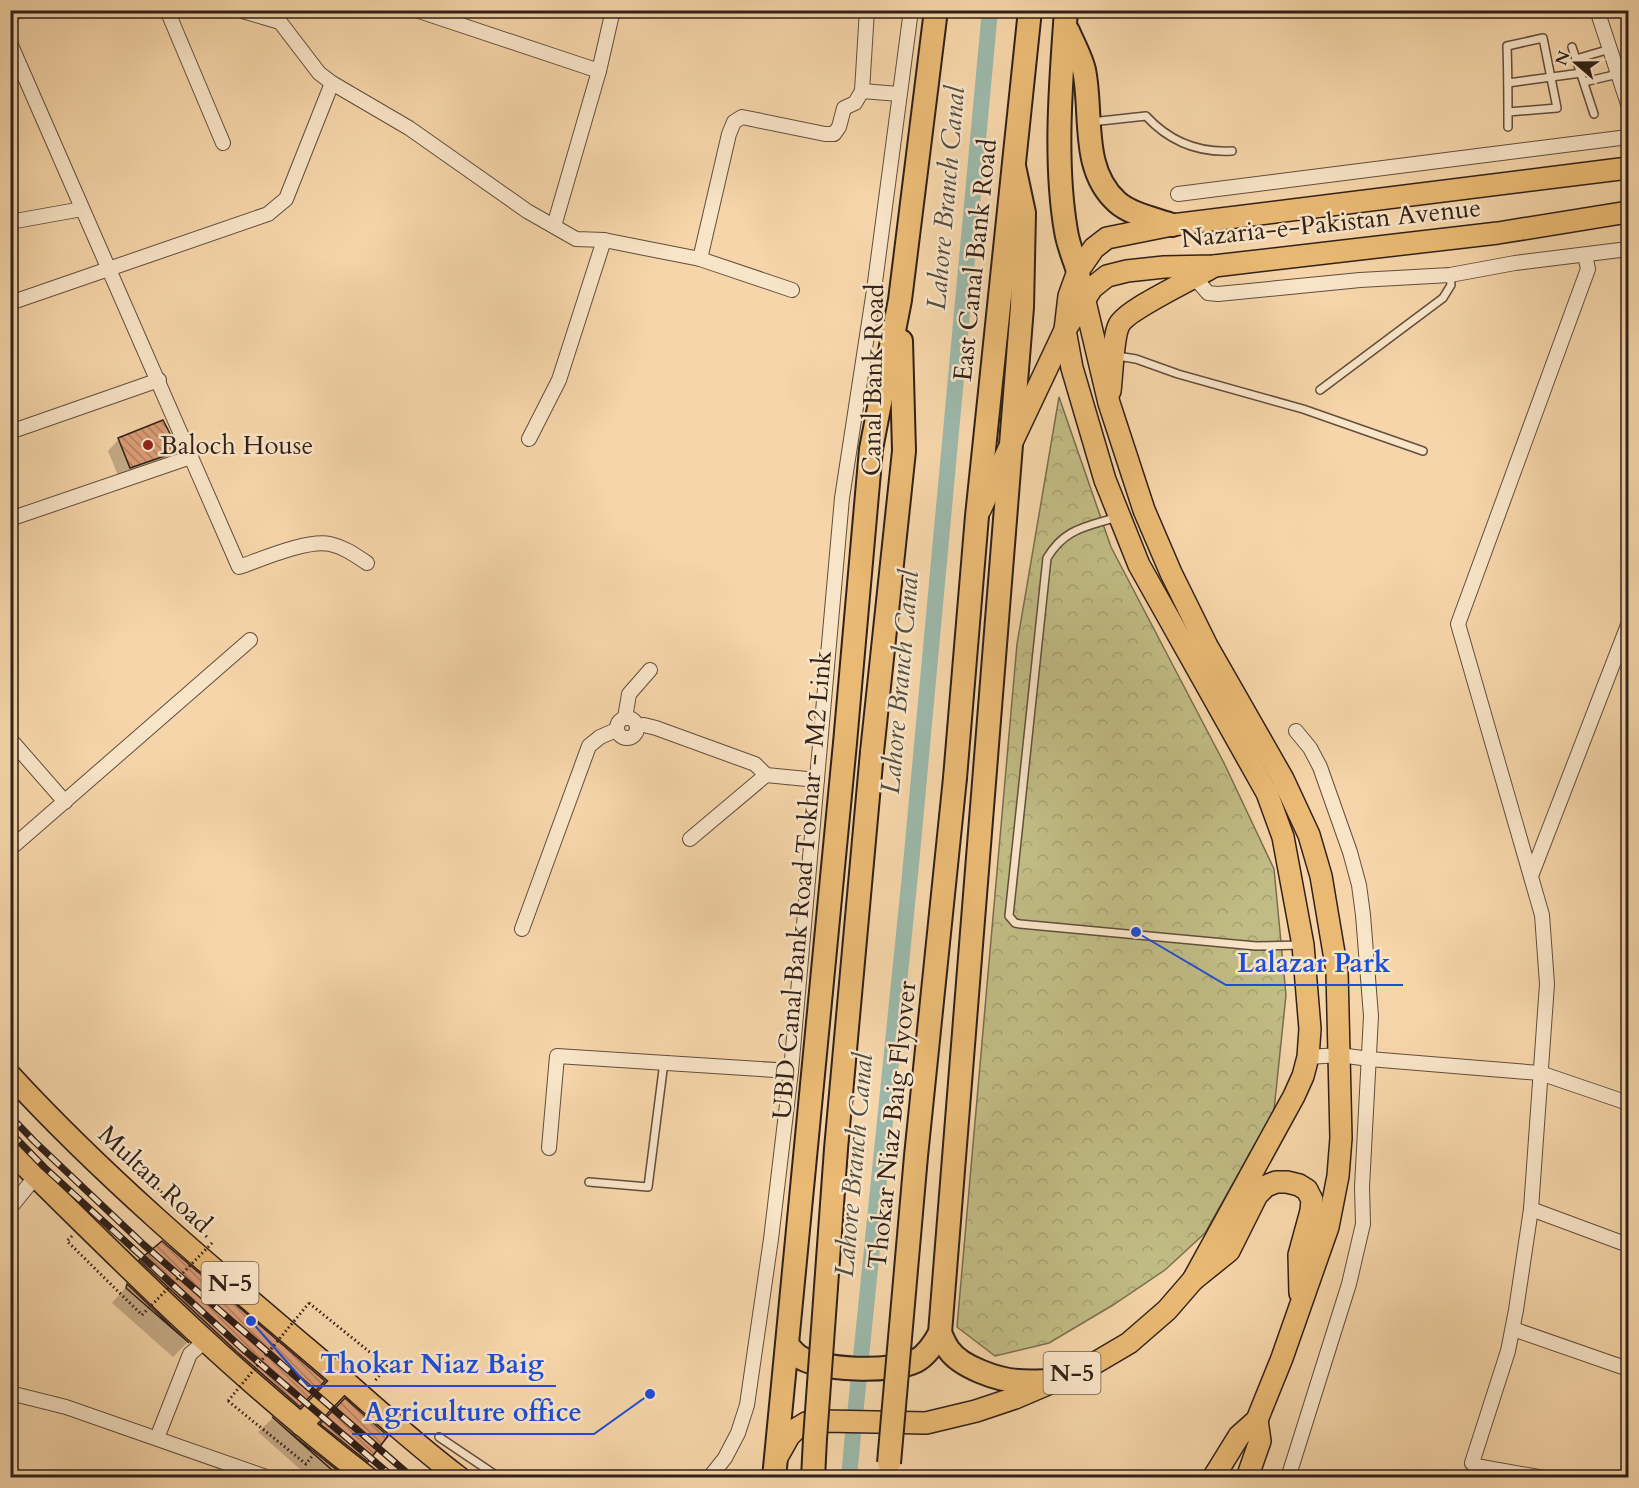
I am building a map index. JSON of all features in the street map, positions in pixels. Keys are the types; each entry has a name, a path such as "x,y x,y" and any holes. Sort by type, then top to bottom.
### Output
{"highway":[{"name":"Canal Bank Road","path":"872,752 904,451 900,300 936,10"},
{"name":"East Canal Bank Road","path":"955,778 977,516 1030,10"},
{"path":"1066,17 1084,68 1095,170 1103,187 1118,203 1172,225"},
{"path":"1066,17 1061,125 1061,187 1066,233 1078,271"},
{"path":"788,1346 799,1356 825,1365 885,1369 915,1362 931,1348 940,1333 1022,308 1024,213 1014,166"},
{"name":"UBD Canal Bank Road Tokhar - M2 Link","path":"773,1472 788,1346 871,450 900,300"},
{"name":"Thokar Niaz Baig Flyover","path":"813,1478 836,1149 872,752"},
{"name":"Thokar Niaz Baig Flyover","path":"888,1478 916,1156 955,778"},
{"path":"940,1333 950,1352 982,1371 1002,1379 1056,1381"}],"main road":[{"name":"Nazaria-e-Pakistan Avenue","path":"1065,330 1069,296 1078,271 1094,248 1107,238 1172,225 1629,168"},
{"name":"Nazaria-e-Pakistan Avenue","path":"1065,330 1083,299 1098,282 1107,276 1127,271 1164,267 1214,266 1498,233 1629,212"},
{"path":"1109,404 1114,344 1119,325 1134,310 1214,266"},
{"path":"1078,271 1109,404 1141,500 1171,573 1207,646 1283,779 1309,835 1321,876 1337,970 1341,1138 1338,1176 1328,1227 1300,1303"},
{"path":"977,516 1065,330"},
{"path":"1065,330 1072,368 1105,480 1139,565 1267,794 1283,837 1303,945 1310,1029 1308,1057 1303,1076 1193,1280"},
{"name":"Multan Road","path":"10,1075 105,1170 192,1251 421,1448 460,1478"},
{"name":"N-5","path":"10,1151 204,1341 301,1425 368,1478"},
{"name":"N-5","path":"773,1472 789,1436 806,1424 824,1421 926,1423 976,1412 1090,1366 1129,1342 1167,1310 1193,1280 1229,1251 1260,1190 1273,1183 1287,1182 1304,1187 1312,1200 1299,1255 1300,1303 1257,1420 1239,1437 1213,1478"},
{"path":"301,1425 344,1380"},
{"path":"1246,1478 1260,1441 1257,1420"}],"street":[{"path":"10,14 20,10"},
{"path":"167,10 223,143"},
{"path":"239,10 280,22 319,73 332,83 410,128 527,212 576,239 604,240 700,259 792,290"},
{"path":"280,22 288,10"},
{"path":"416,10 456,17 599,71"},
{"path":"554,226 599,71 613,10"},
{"path":"700,259 729,134 734,122 742,117 834,134 839,127 844,108 855,103 862,92 867,10"},
{"path":"709,1478 726,1458 738,1433 747,1405 771,1239 791,1071 843,498 874,290 910,10"},
{"path":"1598,10 1629,104"},
{"path":"10,43 239,567 313,542 329,543 346,549 368,563"},
{"path":"10,303 268,214 286,200 332,83"},
{"path":"862,92 899,94"},
{"path":"1178,194 1629,137"},
{"path":"10,222 82,209"},
{"path":"529,439 560,380 604,240"},
{"path":"1194,278 1208,292 1218,294 1360,280 1450,275 1515,263 1629,249"},
{"path":"1544,1478 1476,1466 1472,1463 1513,1329 1531,1209 1547,984 1542,915 1458,624 1588,269 1585,255"},
{"path":"10,432 159,380"},
{"path":"10,519 191,457"},
{"path":"1531,876 1629,626"},
{"path":"10,849 250,640"},
{"path":"631,722 627,702 631,690 650,670"},
{"path":"522,929 589,746 600,737 616,730 620,720 656,728 755,764 766,775 817,780"},
{"path":"1288,1478 1349,1284 1363,1224 1362,1187 1371,1016 1359,885 1350,852 1320,767 1310,748 1296,731"},
{"path":"10,739 65,802"},
{"path":"690,840 766,775"},
{"path":"1308,1057 1340,1055 1540,1073 1628,1101"},
{"path":"549,1148 557,1056 791,1071"},
{"path":"10,1208 36,1176"},
{"path":"1531,1209 1629,1245"},
{"path":"1513,1329 1629,1369"},
{"path":"157,1438 190,1354 204,1341"},
{"path":"10,1393 66,1407 269,1478"}],"lane":[{"path":"1508,112 1557,108 1544,38 1507,46 1508,127"},
{"path":"1572,47 1594,114"},
{"path":"1576,59 1610,49"},
{"path":"1508,83 1581,73"},
{"path":"1584,82 1618,74"},
{"path":"1089,122 1146,116 1176,141 1198,149 1218,152 1232,151"},
{"path":"1320,390 1443,298 1451,285 1450,275"},
{"path":"1114,356 1136,359 1178,374 1303,409 1423,451"},
{"path":"1120,516 1072,532 1056,543 1047,558 1009,916 1015,923 1020,924 1256,946 1303,945"},
{"path":"589,1182 648,1187 664,1062"},
{"path":"439,1437 500,1478"},
{"path":"483,1478 488,1469"}],"path":[{"path":"90,1264 142,1315 213,1242 157,1188"},
{"path":"294,1455 228,1401 309,1303 387,1366 362,1396"}],"green space":[{"path":"1059,397 1111,547 1224,763 1274,869 1286,995 1274,1110 1205,1233 1165,1270 1113,1305 1049,1343 995,1356 957,1327 1017,644"}],"building":[{"name":"Baloch House","path":"163,420 179,451 130,468 118,438"},
{"path":"162,1241 325,1381 300,1407 237,1352 139,1260"},
{"path":"127,1284 175,1330 189,1343 126,1288"},
{"path":"345,1398 388,1436 368,1462 320,1424"},
{"path":"272,1417 293,1435 347,1478 341,1478"}],"waterway":[{"name":"Lahore Branch Canal","path":"861,1357 910,875 990,10"},
{"name":"Lahore Branch Canal","path":"855,1415 859,1376"},
{"name":"Lahore Branch Canal","path":"849,1478 853,1434"}],"railway":[{"path":"10,1116 144,1245 413,1478"},
{"path":"10,1132 44,1167 243,1349 394,1478"}],"place":[{"name":"Baloch House","path":"148,445"},
{"name":"Lalazar Park","path":"1136,932"},
{"name":"Thokar Niaz Baig","path":"251,1321"},
{"name":"Agriculture office","path":"650,1394"}]}
